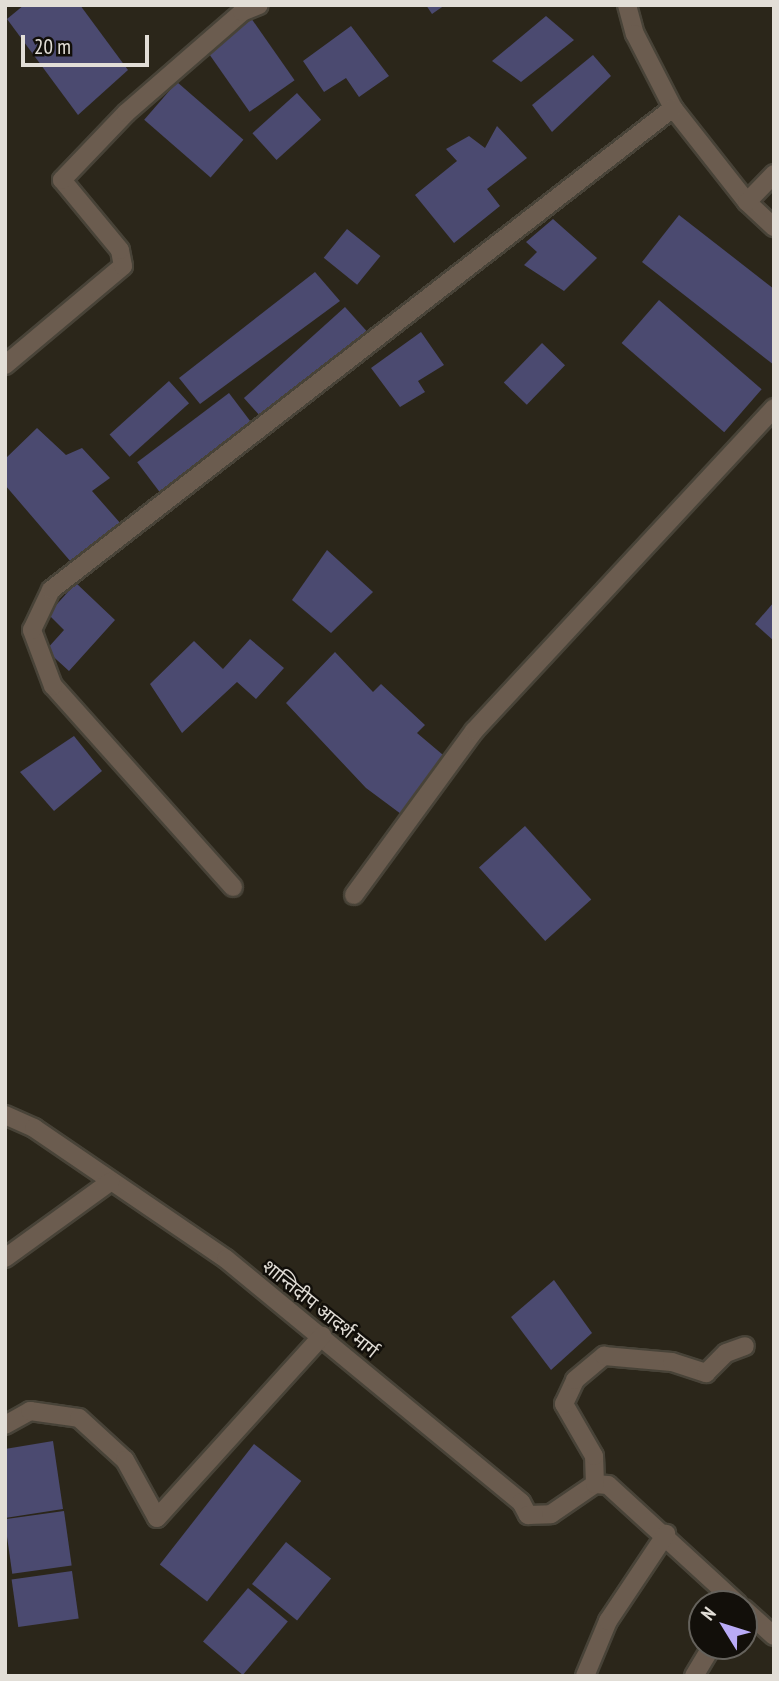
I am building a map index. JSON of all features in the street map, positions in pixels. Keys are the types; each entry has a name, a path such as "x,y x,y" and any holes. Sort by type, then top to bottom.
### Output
{"street":[{"path":"5,365 123,266 120,250 62,180 137,104 242,12 260,5"},
{"path":"627,5 635,34 673,108 747,202 774,227"},
{"path":"233,887 53,686 32,630 51,590 673,108"},
{"path":"747,202 774,174"},
{"path":"354,895 474,731 774,408"},
{"name":"शान्तिदीप आदर्श मार्ग","path":"5,1115 34,1128 226,1259 521,1502 528,1515 551,1514 595,1484"},
{"path":"5,1258 110,1182"},
{"path":"5,1425 30,1411 79,1418 125,1460 157,1518 322,1336"},
{"path":"724,1590 666,1534 608,1485 595,1484 594,1456 564,1404 575,1381 604,1356 672,1362 706,1373 726,1353 745,1346"},
{"path":"586,1676 608,1621 666,1534"},
{"path":"758,1622 774,1636"},
{"path":"694,1676 704,1660"}],"building":[{"path":"24,5 80,5 128,70 78,115 7,19"},
{"path":"426,5 445,5 432,14"},
{"path":"546,16 574,40 521,82 492,61"},
{"path":"251,18 295,80 250,112 206,50"},
{"path":"351,26 389,76 359,97 346,78 324,92 303,61"},
{"path":"593,55 611,76 552,132 532,105"},
{"path":"177,82 243,140 211,177 144,120"},
{"path":"297,93 321,120 277,160 252,133"},
{"path":"497,126 527,158 487,189 500,206 454,243 415,195 457,161 446,149 469,136 485,148"},
{"path":"679,215 774,289 774,365 642,262"},
{"path":"553,219 597,258 564,291 524,265 537,252 526,242"},
{"path":"347,229 380,256 357,285 324,258"},
{"path":"315,272 340,301 200,404 179,378"},
{"path":"659,300 762,389 724,432 622,343"},
{"path":"345,307 373,338 272,429 244,398"},
{"path":"421,332 444,365 418,381 425,392 400,407 371,368"},
{"path":"542,343 565,365 527,405 504,383"},
{"path":"169,381 189,403 130,457 110,435"},
{"path":"229,393 252,423 160,493 137,462"},
{"path":"37,428 66,455 82,448 110,478 92,491 121,524 71,562 5,485 5,459"},
{"path":"327,550 373,592 331,633 292,600"},
{"path":"76,583 115,620 69,671 46,650 64,630 48,614"},
{"path":"774,602 774,641 755,624"},
{"path":"250,639 284,668 256,699 237,682 182,733 150,684 194,641 223,669"},
{"path":"335,652 373,692 381,684 425,725 417,733 449,760 401,814 366,788 286,703"},
{"path":"74,736 102,771 54,811 20,772"},
{"path":"525,826 591,900 545,941 479,867"},
{"path":"554,1280 592,1333 551,1370 511,1317"},
{"path":"53,1441 63,1509 5,1518 5,1449"},
{"path":"254,1444 301,1481 207,1602 160,1565"},
{"path":"64,1511 72,1565 12,1574 5,1519"},
{"path":"286,1542 331,1579 297,1620 252,1584"},
{"path":"72,1571 79,1619 18,1627 12,1579"},
{"path":"248,1588 288,1621 243,1675 203,1642"}]}
